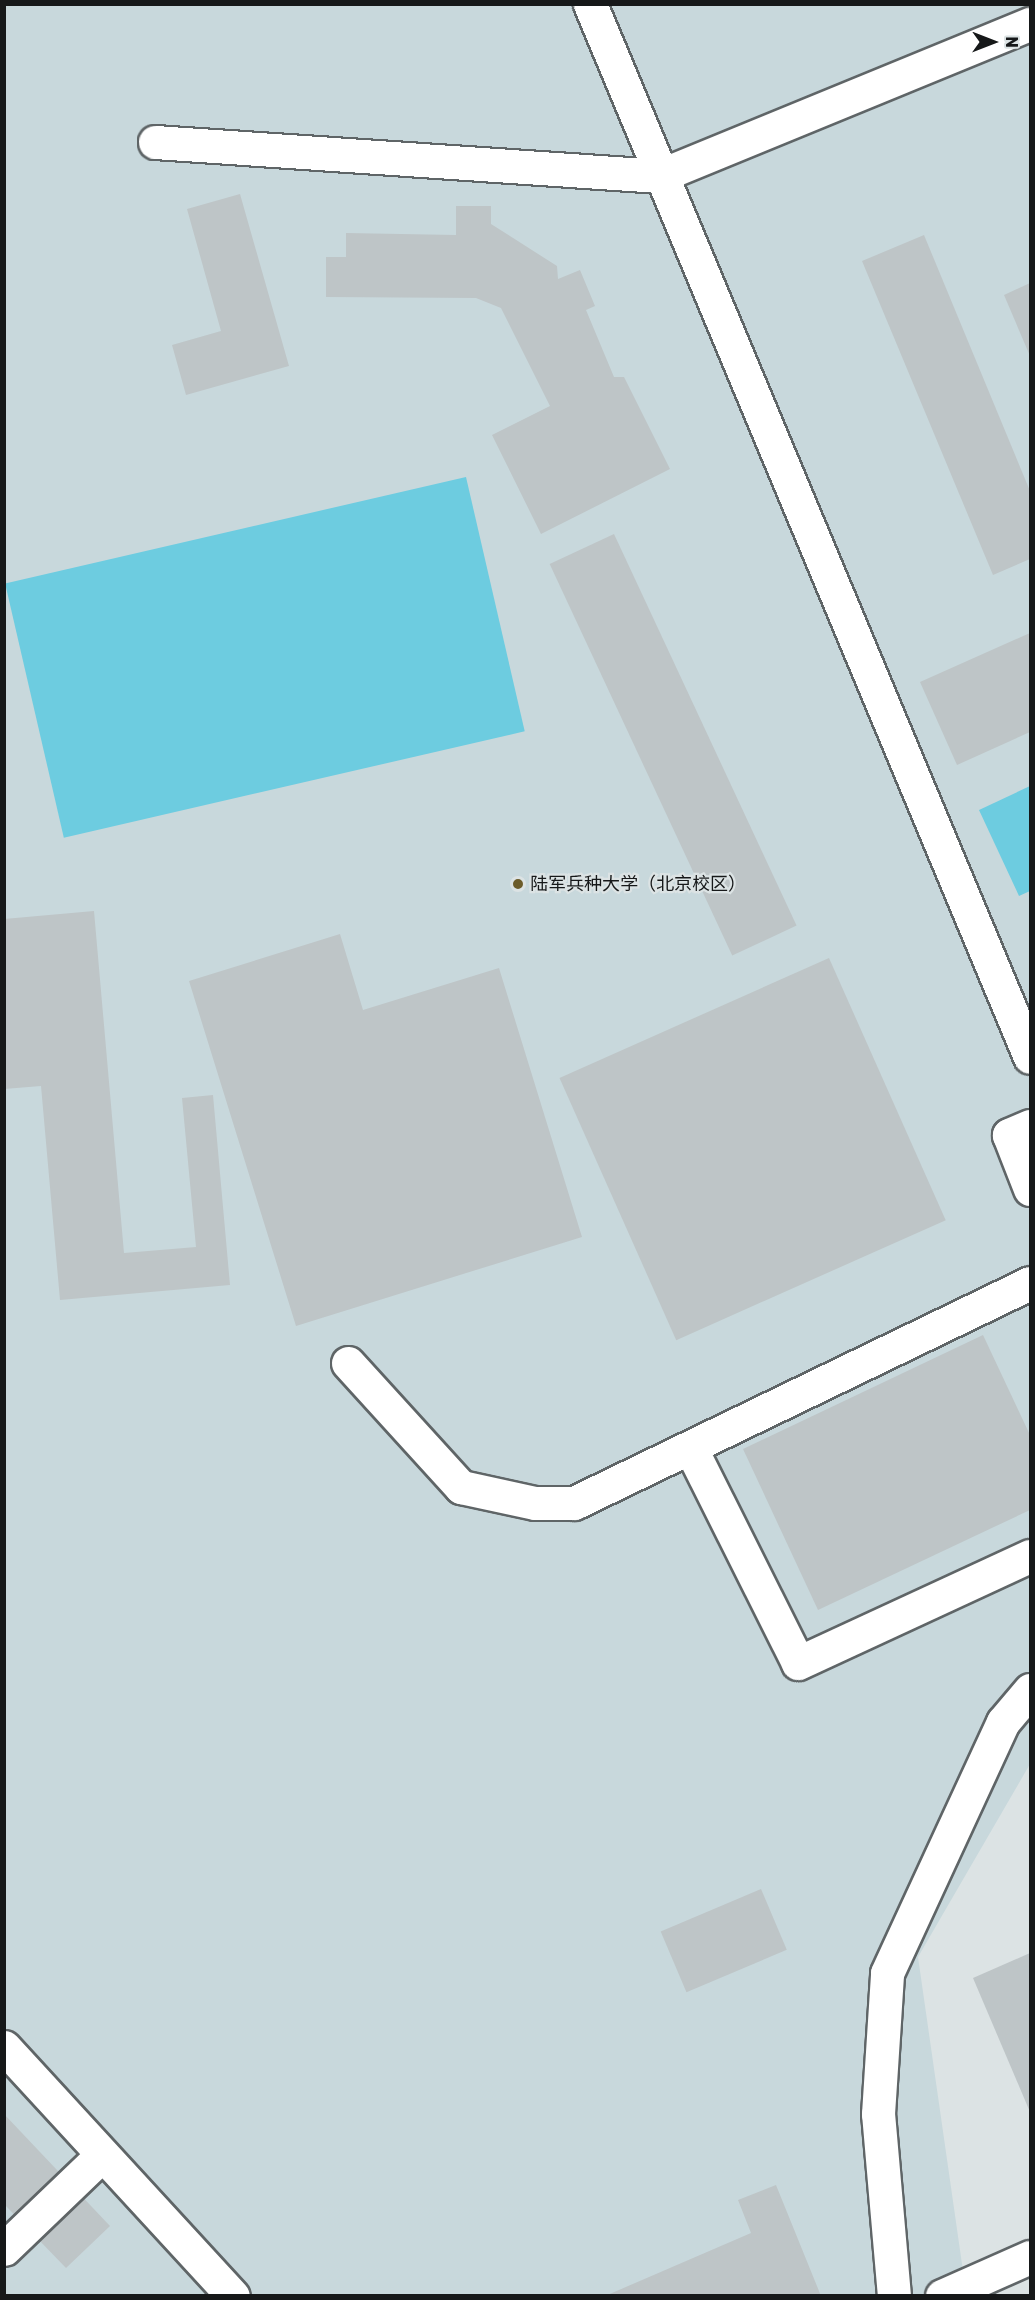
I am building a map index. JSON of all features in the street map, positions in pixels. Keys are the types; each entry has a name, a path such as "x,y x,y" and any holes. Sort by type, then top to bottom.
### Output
{"lane":[{"path":"590,4 659,176 1030,1057"},
{"path":"155,142 659,176 1030,24"},
{"path":"1030,1126 1009,1135 1030,1189"},
{"path":"348,1363 461,1487 535,1503 574,1503 691,1449 1030,1283"},
{"path":"691,1449 798,1663 1030,1556"},
{"path":"894,2295 878,2114 887,1973 1003,1722 1030,1690"},
{"path":"4,2047 233,2295"},
{"path":"4,2249 102,2155"},
{"path":"942,2295 1030,2257"}],"shaded area":[{"name":"陆军兵种大学（北京校区）","path":"5,5 1030,5 1030,1764 918,1957 963,2271 951,2296 5,2296"},
{"path":"466,477 525,731 64,838 5,583"},
{"path":"1030,786 1030,891 1019,896 979,810"}],"building":[{"path":"240,194 289,366 186,395 172,345 221,331 187,209"},
{"path":"456,206 491,206 491,224 557,266 558,279 580,270 595,306 586,310 614,377 624,377 670,469 541,534 492,435 550,406 501,308 476,298 326,297 326,257 346,257 346,233 456,235"},
{"path":"924,235 1030,491 1030,559 993,575 862,261"},
{"path":"1030,283 1030,356 1004,295"},
{"path":"614,534 797,926 732,956 550,564"},
{"path":"1030,633 1030,732 957,765 920,682"},
{"path":"94,911 124,1253 196,1247 182,1098 213,1095 230,1285 60,1300 41,1086 4,1089 4,919"},
{"path":"340,934 363,1010 499,968 582,1237 296,1326 189,981"},
{"path":"829,958 946,1220 676,1340 560,1078"},
{"path":"983,1335 1030,1435 1030,1510 818,1610 743,1449"},
{"path":"761,1889 787,1950 686,1992 661,1932"},
{"path":"1030,1953 1030,2112 973,1978"},
{"path":"4,2114 110,2226 66,2268 4,2204"},
{"path":"776,2185 821,2296 605,2296 751,2233 738,2200"}],"place":[{"name":"陆军兵种大学（北京校区）","path":"518,884"}]}
